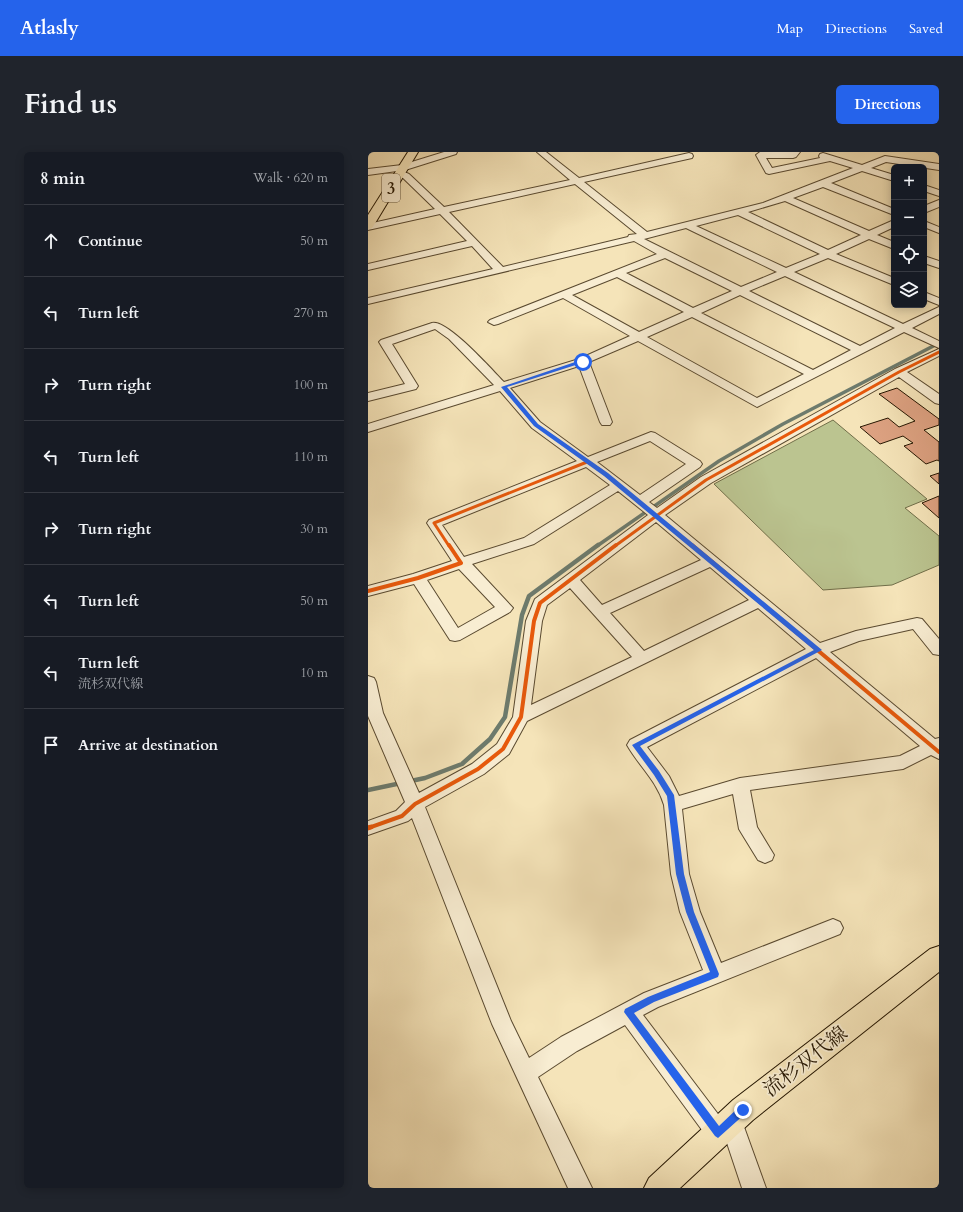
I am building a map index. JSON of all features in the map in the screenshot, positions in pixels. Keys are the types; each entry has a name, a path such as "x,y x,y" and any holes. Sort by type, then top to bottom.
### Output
{"main road":[{"name":"3","path":"368,226 413,152"},
{"name":"流杉双代線","path":"659,1188 743,1110 939,957"}],"street":[{"path":"368,172 401,171 453,152"},
{"path":"541,152 638,236 664,254 860,350"},
{"path":"796,152 793,155 760,155 769,171 832,158"},
{"path":"812,152 891,177"},
{"path":"368,226 689,156"},
{"path":"368,301 740,212 785,198 885,159 939,166"},
{"path":"401,171 442,210 500,270"},
{"path":"822,183 891,211"},
{"path":"927,189 939,193"},
{"path":"785,198 891,245"},
{"path":"927,209 939,203"},
{"path":"740,212 828,254 891,281"},
{"path":"687,225 935,343"},
{"path":"368,428 583,362 638,336 891,225"},
{"path":"927,225 939,230"},
{"path":"368,267 474,242"},
{"path":"494,322 664,254"},
{"path":"927,260 939,265"},
{"path":"618,273 693,313 814,374"},
{"path":"563,294 758,403 939,310"},
{"path":"927,296 939,302"},
{"path":"368,397 412,386 385,342 436,325 453,337 504,387 536,425 619,485 937,747 903,762 740,785 673,805"},
{"path":"368,828 402,816 413,797 478,769 503,749 521,717 534,621 540,603 655,514 706,480 899,372 939,352"},
{"path":"583,362 606,422"},
{"path":"899,372 939,400"},
{"path":"418,578 455,636 505,608 468,568 461,563 434,523 652,436 695,464 641,503"},
{"path":"368,590 418,578 529,541 619,485"},
{"path":"600,612 711,561"},
{"path":"570,580 644,659"},
{"path":"521,717 644,659 760,601"},
{"path":"715,974 690,912 680,874 671,795 636,745 818,650 856,636 917,623 939,650"},
{"path":"368,682 372,713 413,797 502,1024 580,1188"},
{"path":"740,785 748,830 765,855"},
{"path":"526,1073 569,1044 651,1000 833,928"},
{"path":"628,1012 725,1127 754,1188"}],"green space":[{"path":"833,420 927,499 905,508 939,536 939,565 892,585 823,590 714,484"}],"building":[{"path":"897,388 939,419 939,425 924,430 939,442 939,461 937,460 926,464 904,446 913,443 903,436 880,444 860,427 888,418 899,427 915,421 879,394"},
{"path":"939,473 939,484 930,476"},
{"path":"939,496 939,518 922,503"}],"waterway":[{"path":"597,546 719,461 783,424 939,343"},
{"path":"368,790 425,778 462,764 490,739 505,717 522,615 529,596 598,545"}],"cycle path":[{"path":"368,828 402,816 415,804 478,769 503,749 521,717 534,621 540,603 633,532 706,480 899,372 939,352"},
{"path":"368,591 418,578 461,563 434,523 587,462 599,469 654,513 939,752"}],"route":[{"path":"583,362 504,387 536,425 606,474 818,650 636,745 671,795 680,874 690,912 715,974 651,1000 628,1012 718,1133 743,1110"}]}
